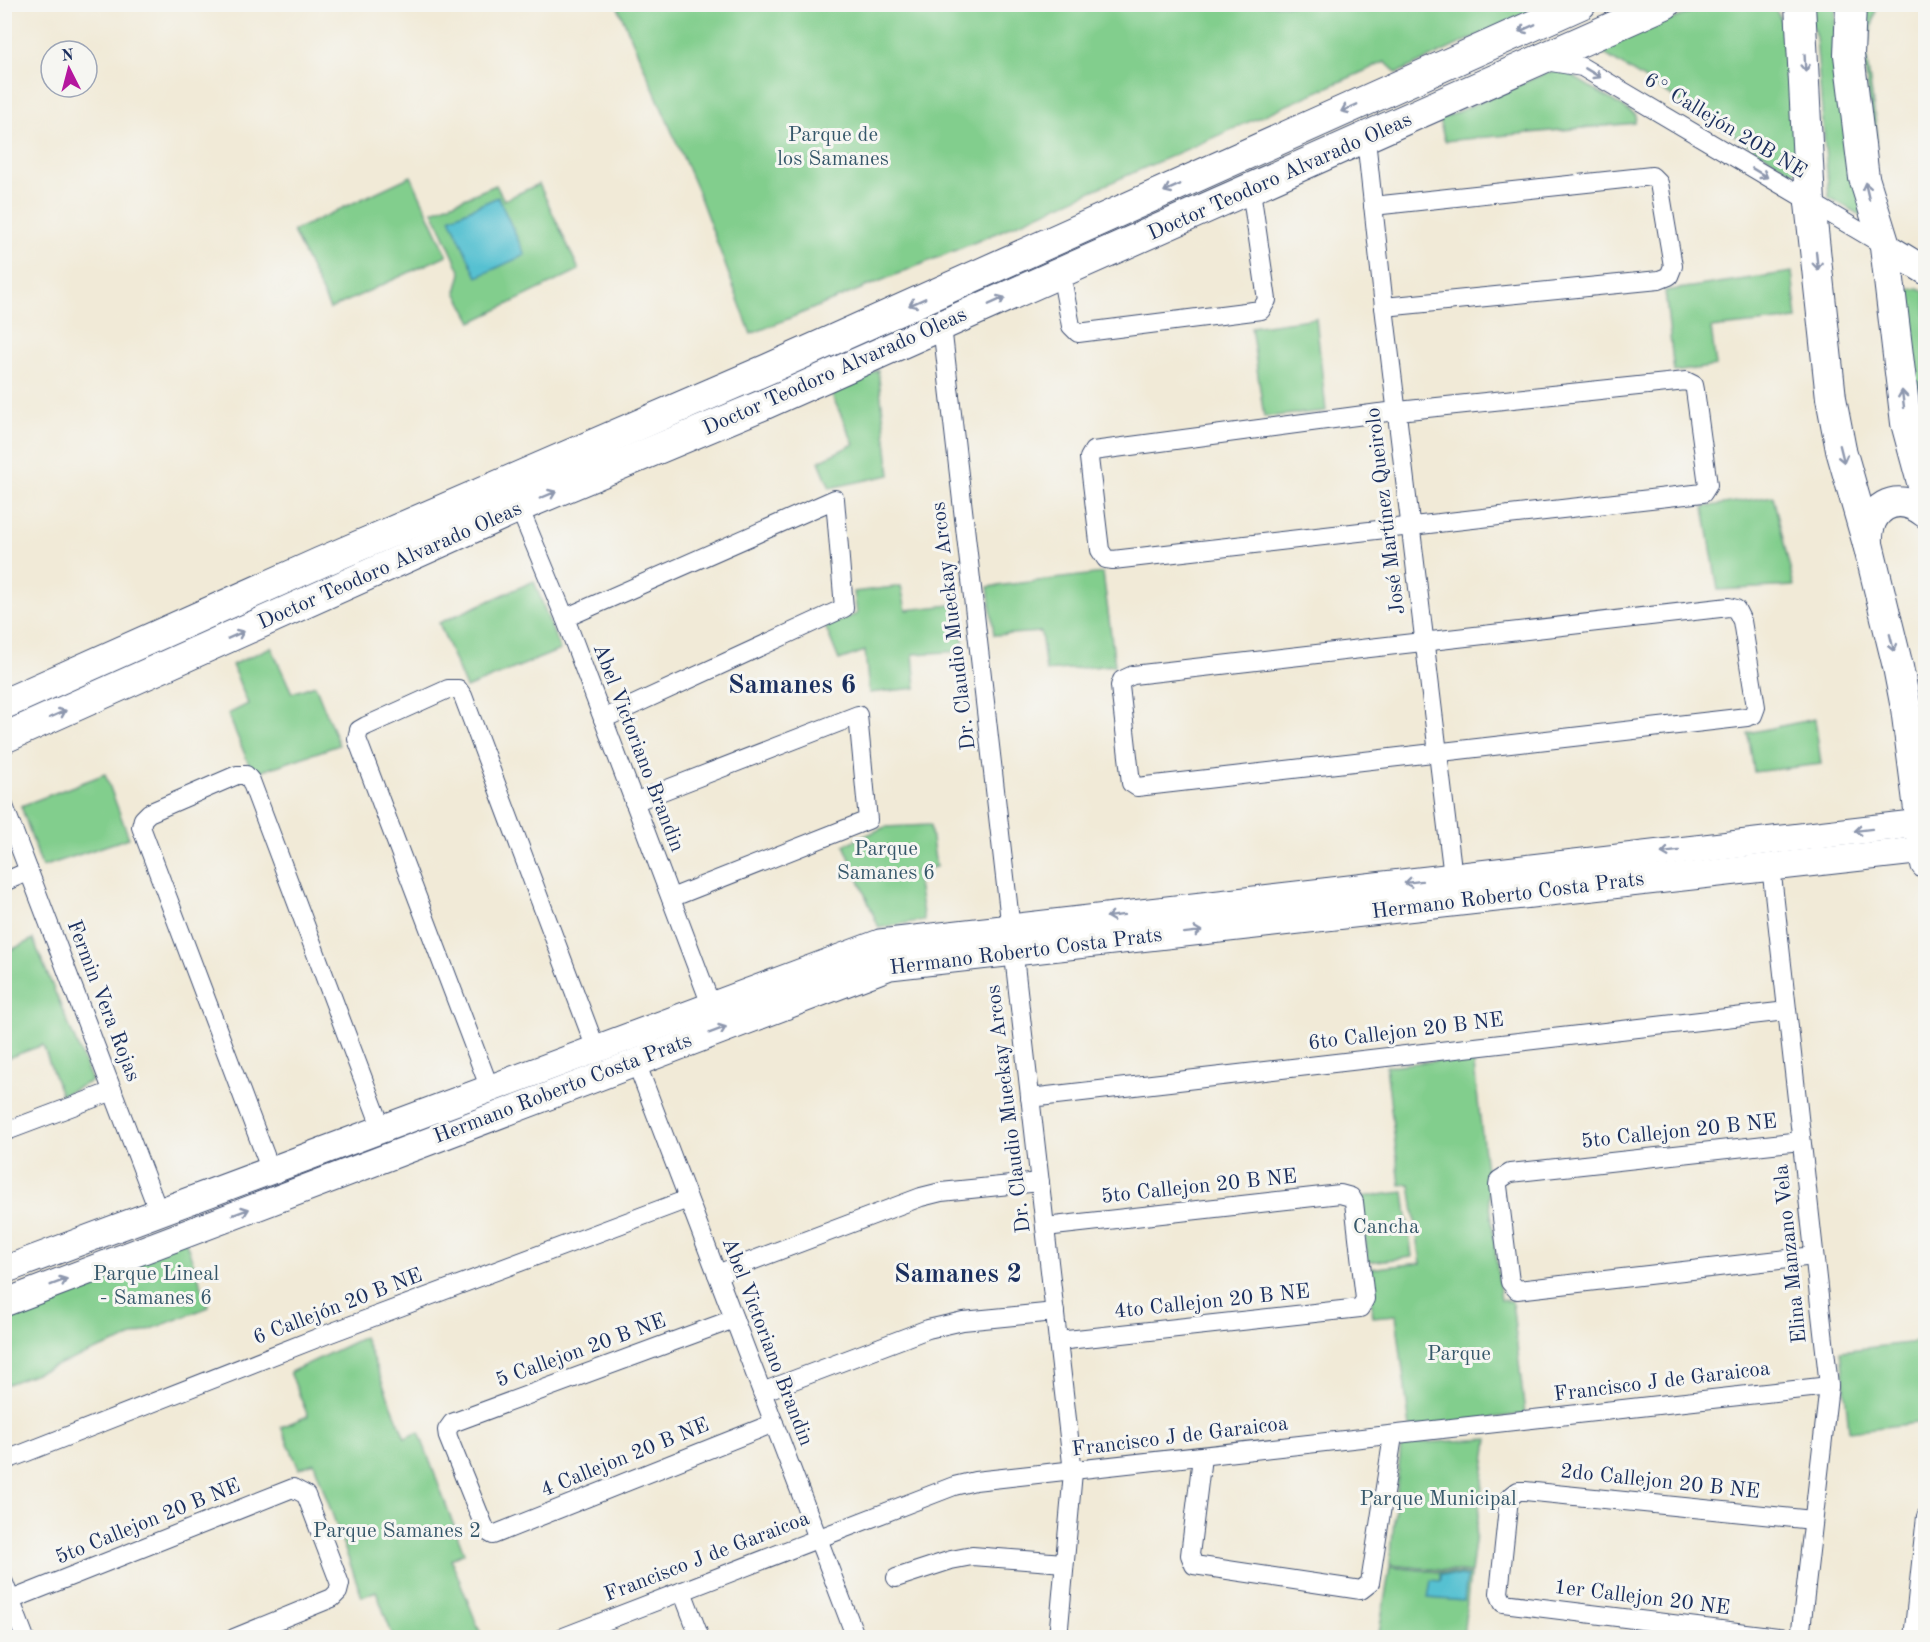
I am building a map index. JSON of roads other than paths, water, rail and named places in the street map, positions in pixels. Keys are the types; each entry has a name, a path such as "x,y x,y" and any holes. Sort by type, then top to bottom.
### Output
{"main road":[{"name":"Doctor Teodoro Alvarado Oleas","path":"4,704 319,563 768,369 1581,4"},
{"name":"Doctor Teodoro Alvarado Oleas","path":"4,738 519,507 765,404 1366,139 1665,4"},
{"path":"1800,4 1810,203 1831,398 1840,450 1868,544 1904,698 1924,846"},
{"path":"1851,4 1849,55 1853,103 1864,178 1885,246 1906,423 1926,496"},
{"path":"1868,544 1867,531 1871,519 1885,506 1903,502 1916,505 1926,513"}],"street":[{"name":"6° Callejón 20B NE","path":"1537,62 1550,60 1582,66 1885,246"},
{"name":"José Martínez Queirolo","path":"1366,139 1453,877"},
{"path":"1373,206 1652,176 1659,183 1673,266 1670,276 1659,280 1384,307"},
{"path":"1061,273 1071,326 1078,333 1261,310 1267,300 1251,190"},
{"path":"1885,246 1926,271"},
{"name":"Dr. Claudio Mueckay Arcos","path":"942,326 1074,1472 1058,1638"},
{"path":"1686,381 1694,385 1708,486 1706,491 1699,494 1411,525 1106,560 1100,550 1089,458 1090,454 1098,450 1398,411 1686,381"},
{"path":"565,618 835,499 844,608 603,719"},
{"name":"Abel Victoriano Brandin","path":"519,507 565,618 711,1005"},
{"path":"1729,607 1741,614 1756,707 1753,715 1439,753 1137,787 1131,783 1129,778 1120,686 1122,680 1127,677 1424,642 1729,607"},
{"path":"490,1089 357,739 359,730 366,726 448,689 458,689 463,696 596,1049"},
{"path":"634,802 858,715 868,820 671,898"},
{"path":"271,1171 141,827 143,819 149,813 237,775 246,775 251,782 382,1129"},
{"name":"Fermin Vera Rojas","path":"4,806 159,1213"},
{"name":"Hermano Roberto Costa Prats","path":"4,1303 874,970 1012,940 1453,877 1566,877 1771,866 1924,846"},
{"name":"Hermano Roberto Costa Prats","path":"4,1270 880,943 1012,940 1566,877 1924,846"},
{"name":"Elina Manzano Vela","path":"1771,866 1829,1386 1800,1638"},
{"path":"4,882 29,871"},
{"name":"6to Callejon 20 B NE","path":"1030,1098 1787,1011"},
{"name":"Abel Victoriano Brandin","path":"636,1062 855,1638"},
{"path":"4,1132 113,1091"},
{"path":"432,1110 441,1136"},
{"name":"5to Callejon 20 B NE","path":"1802,1141 1510,1173 1499,1180 1498,1186 1510,1282 1517,1290 1525,1291 1814,1256"},
{"path":"717,1274 921,1197 941,1192 1040,1182"},
{"name":"5to Callejon 20 B NE","path":"1045,1227 1340,1194 1351,1197 1354,1202 1365,1299"},
{"name":"6 Callejón 20 B NE","path":"4,1461 336,1331 688,1199"},
{"name":"4to Callejon 20 B NE","path":"1058,1341 1354,1310 1360,1308 1365,1299"},
{"path":"762,1392 928,1329 963,1322 1055,1312"},
{"name":"5 Callejon 20 B NE","path":"493,1535 486,1531 447,1430 452,1423 734,1319"},
{"name":"Francisco J de Garaicoa","path":"561,1638 954,1486 975,1481 1074,1472 1829,1386"},
{"name":"4 Callejon 20 B NE","path":"493,1535 774,1423"},
{"path":"1202,1457 1190,1555 1194,1565 1361,1590 1370,1583 1393,1436"},
{"name":"5to Callejon 20 B NE","path":"8,1592 293,1488 301,1490 306,1495 340,1584 338,1592 332,1598 234,1638"},
{"name":"2do Callejon 20 B NE","path":"1499,1593 1508,1503 1512,1494 1525,1491 1814,1520"},
{"path":"1913,1638 1926,1516"},
{"path":"896,1578 951,1560 972,1556 1064,1563"},
{"path":"682,1591 700,1638"},
{"path":"8,1592 25,1638"},
{"name":"1er Callejon 20 NE","path":"1499,1593 1500,1600 1507,1605 1787,1638"}],"water":[{"path":"498,197 525,255 477,277 450,218"},
{"path":"1440,1574 1467,1577 1464,1601 1428,1598 1431,1580 1440,1581"}],"district":[{"name":"Samanes 6","path":"792,685"},
{"name":"Samanes 2","path":"958,1274"}],"park label":[{"name":"Parque de los Samanes","path":"833,147"},
{"name":"Parque Samanes 6","path":"886,861"},
{"name":"Cancha","path":"1386,1227"},
{"name":"Parque Lineal - Samanes 6","path":"156,1286"},
{"name":"Parque","path":"1459,1354"},
{"name":"Parque Municipal","path":"1438,1499"},
{"name":"Parque Samanes 2","path":"397,1531"}]}
